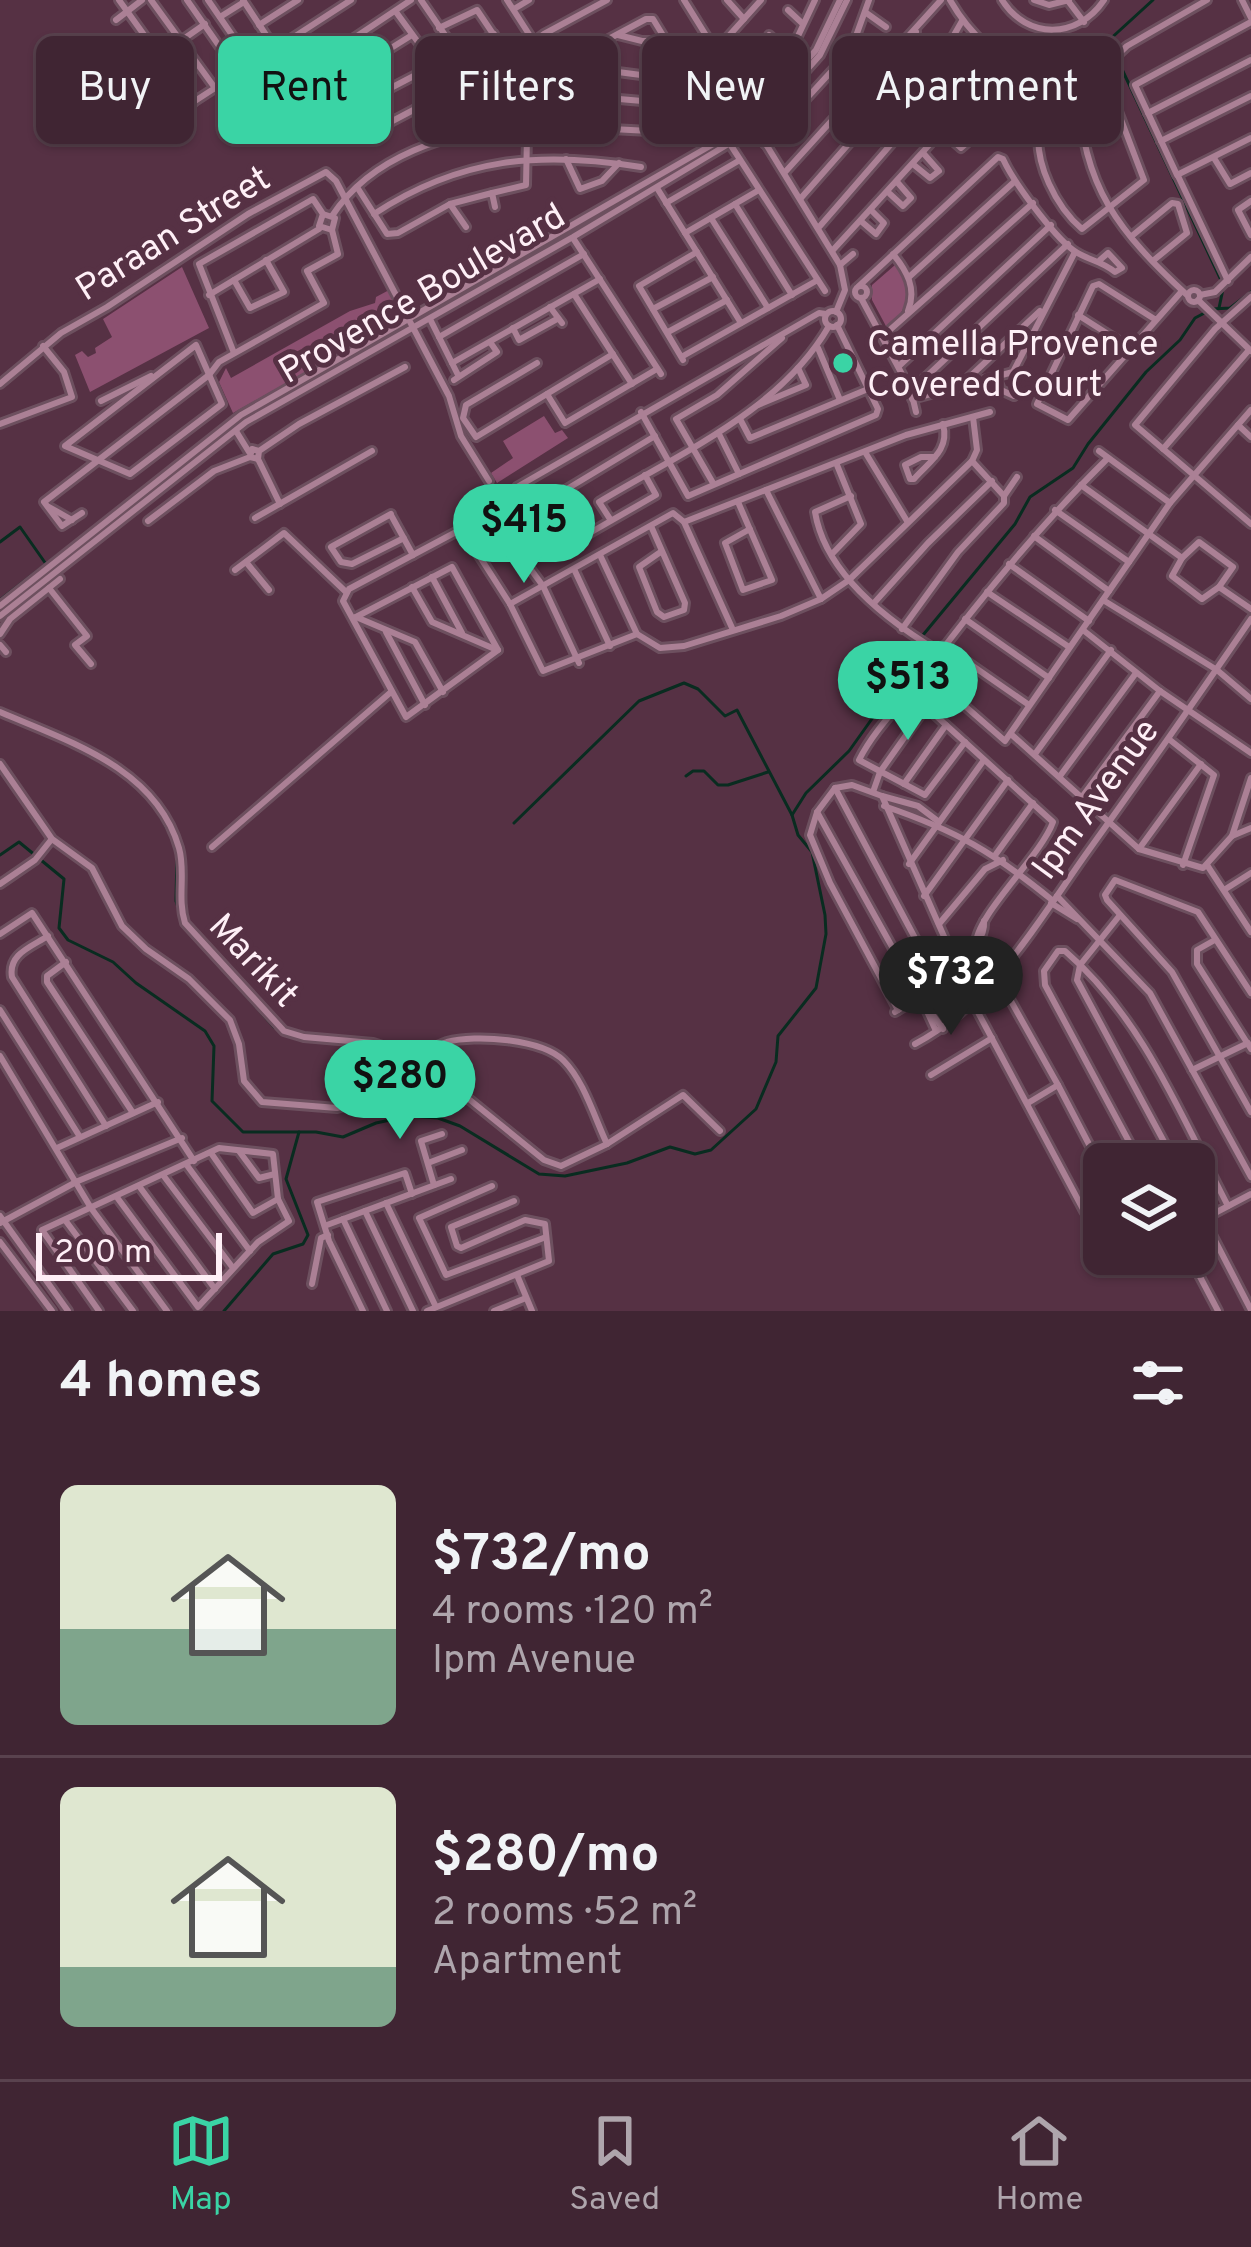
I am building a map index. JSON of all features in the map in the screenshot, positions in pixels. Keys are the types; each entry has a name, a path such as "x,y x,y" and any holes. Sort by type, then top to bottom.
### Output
{"street":[{"path":"119,0 144,36"},
{"path":"116,20 142,0"},
{"path":"151,0 180,36"},
{"path":"187,0 218,43"},
{"path":"208,0 233,36"},
{"path":"260,25 298,0"},
{"path":"294,36 351,0"},
{"path":"358,36 411,0"},
{"path":"421,0 446,36"},
{"path":"508,0 530,36"},
{"path":"514,9 530,0"},
{"path":"545,36 597,2 608,0"},
{"path":"684,0 712,45 726,39 760,0"},
{"path":"727,0 744,19"},
{"path":"796,36 814,0"},
{"name":"Provence Boulevard","path":"808,58 843,0"},
{"path":"856,36 868,0"},
{"path":"908,36 941,0"},
{"path":"950,0 975,36"},
{"path":"1002,0 1013,15 1035,28 1060,30 1084,22 1104,0"},
{"path":"1034,0 1049,5 1068,0 1084,22"},
{"path":"1121,51 1207,0"},
{"path":"1227,282 1136,82 1251,20 1242,0"},
{"path":"220,17 244,1 267,36"},
{"path":"440,28 473,9 481,13 494,34 490,36"},
{"path":"788,10 805,25"},
{"path":"864,11 886,28"},
{"path":"396,12 415,39"},
{"path":"618,35 653,19 664,36"},
{"path":"955,36 962,21"},
{"path":"191,36 206,25"},
{"path":"914,36 916,28"},
{"path":"391,48 412,35"},
{"path":"618,35 642,41"},
{"path":"194,56 215,88"},
{"path":"1148,113 1251,60"},
{"path":"808,97 832,71"},
{"path":"194,102 218,86"},
{"path":"1161,141 1251,96"},
{"path":"1041,144 1042,162 1059,201 1078,227 1089,226 1142,184 1143,175 1121,117"},
{"path":"785,172 832,119"},
{"path":"1177,176 1251,138"},
{"path":"320,229 318,221 357,187 365,173 429,144"},
{"path":"357,187 393,235 450,204 526,185 528,144"},
{"name":"Provence Boulevard","path":"0,606 244,419 720,144"},
{"path":"730,144 825,291"},
{"name":"Provence Boulevard","path":"654,184 730,144"},
{"path":"765,144 820,226 853,289"},
{"path":"801,198 849,144"},
{"path":"820,226 892,144"},
{"path":"833,250 932,144"},
{"path":"1082,144 1110,209 1185,293"},
{"path":"914,165 930,178 939,172 924,154"},
{"path":"645,475 656,495 567,546 517,487 819,313 836,312 853,289 998,157 1075,252 1100,260"},
{"path":"1214,158 1230,184 1251,173"},
{"path":"374,214 415,187 439,178 529,159 640,167"},
{"path":"566,159 580,189 602,182 619,164"},
{"path":"666,203 740,160"},
{"name":"Paraan Street","path":"0,383 43,346 316,174 326,172 333,177 345,198"},
{"path":"889,193 903,206 911,198 898,182"},
{"path":"909,277 1014,182"},
{"path":"654,184 742,323"},
{"path":"686,233 759,190"},
{"path":"234,353 199,264 322,191"},
{"path":"492,193 495,207"},
{"path":"345,198 449,396 461,436 489,481"},
{"path":"315,199 336,225 332,230"},
{"path":"1251,201 1238,210 1251,235"},
{"path":"883,336 1033,203"},
{"path":"1133,235 1172,203 1178,204 1187,233 1154,260"},
{"path":"450,204 466,227"},
{"path":"735,204 792,295"},
{"path":"862,222 876,234 884,223 872,212"},
{"path":"711,218 768,308"},
{"path":"899,366 1051,225"},
{"path":"209,295 320,229 332,230"},
{"path":"82,513 62,526 44,504 209,375 219,362 326,307 303,273 338,254 332,230"},
{"path":"547,394 565,423 659,372 571,233"},
{"path":"912,395 1068,244"},
{"path":"698,252 639,286 682,358 816,281"},
{"path":"912,395 1013,372 1075,252"},
{"path":"439,337 584,254"},
{"path":"840,265 853,254"},
{"path":"893,254 909,277 912,303 906,315"},
{"path":"1201,301 1251,257"},
{"path":"234,280 250,308 284,292 266,260"},
{"path":"653,309 713,277"},
{"path":"452,363 600,279"},
{"path":"1156,320 1099,284 1093,286 1036,401 1039,407 1068,420 1156,320 1185,293 1195,290 1250,350 1163,449"},
{"path":"853,289 867,291 861,298 899,366 916,412"},
{"path":"574,294 632,384"},
{"path":"1251,297 1221,322 1137,421 1136,429 1251,524"},
{"path":"668,332 727,300"},
{"path":"961,386 1046,304"},
{"path":"513,328 519,340 559,321 550,307"},
{"path":"610,519 599,502 740,419 817,346 840,319 836,312"},
{"path":"641,412 688,496 876,415 878,409 868,388 826,314"},
{"path":"428,315 456,378 498,355 490,342"},
{"path":"1078,315 1130,348"},
{"path":"714,484 677,418 717,395 794,327"},
{"path":"195,343 223,407 130,474 64,445 165,369 195,343"},
{"path":"0,424 72,397 64,372 43,346"},
{"path":"817,346 840,400"},
{"path":"538,363 466,405 464,422 476,437 613,354"},
{"path":"755,406 806,385 797,366"},
{"path":"148,521 214,471 254,454 298,424 405,367"},
{"path":"107,414 100,397 165,369"},
{"path":"997,379 1001,390 1014,396"},
{"path":"740,419 750,438 868,388"},
{"path":"926,671 1001,741 1011,734 1170,503 1251,410"},
{"path":"684,522 865,452 990,412"},
{"path":"600,554 638,634 668,649 733,632 821,599 849,580 972,461 977,450 974,417"},
{"name":"Provence Boulevard","path":"0,616 236,431 244,419"},
{"path":"935,457 924,456 903,468 910,479 935,457 946,444 943,424"},
{"path":"1238,425 1251,437"},
{"path":"236,431 280,504"},
{"path":"718,433 739,474"},
{"path":"588,533 557,496 655,436"},
{"path":"1099,451 1170,503"},
{"path":"255,518 372,452"},
{"path":"865,452 907,521"},
{"path":"965,742 925,795 859,758 904,688 926,671 1055,510 1108,458"},
{"path":"972,461 1004,496"},
{"path":"832,554 861,524 837,465"},
{"path":"902,629 958,552 1004,503 1017,477"},
{"path":"874,604 992,481"},
{"path":"1081,484 1182,558"},
{"path":"766,490 821,599"},
{"path":"851,496 815,512 849,580 902,629 1029,705"},
{"path":"738,502 750,529 772,580 749,591 743,590 724,543 750,529"},
{"path":"498,650 406,717 343,601 346,592 501,508"},
{"path":"1055,510 1129,562"},
{"path":"510,604 674,513 684,522 733,632"},
{"path":"404,538 352,564 341,562 331,547 389,514 404,538 413,555"},
{"path":"490,514 543,586 578,661"},
{"path":"651,526 662,551 686,607 664,617 657,612 639,567 662,551"},
{"path":"462,529 510,604 543,671 638,634"},
{"path":"235,570 287,534 346,592"},
{"path":"1034,536 1109,591"},
{"path":"1199,542 1233,567 1220,587 1202,599 1172,576 1182,558 1199,542"},
{"path":"246,562 268,590"},
{"path":"1010,565 1089,621"},
{"path":"354,618 453,568 498,650"},
{"path":"574,569 610,646"},
{"path":"432,577 464,636"},
{"path":"0,634 10,619 60,579"},
{"path":"412,587 432,622 498,650"},
{"path":"1220,587 1251,609"},
{"path":"49,588 87,636 75,646 89,658"},
{"path":"987,592 1069,647"},
{"path":"1103,600 1216,670 1251,699"},
{"path":"354,618 415,642 442,692"},
{"name":"Ipm Avenue","path":"915,1044 940,1031 998,976 1170,740 1251,619"},
{"path":"965,620 1048,679"},
{"path":"385,629 424,705"},
{"path":"1083,630 1160,691 1251,753"},
{"path":"1035,754 1111,650"},
{"path":"1060,777 1136,673"},
{"path":"904,688 1051,818 1053,826 1020,874 984,921 985,933 976,945 921,999 897,1011 810,835 818,812 835,788 852,785 880,798 918,806 1000,857 1020,874 1077,919 1100,940 1150,993 1251,1177"},
{"path":"1082,797 1160,691"},
{"path":"212,847 392,692"},
{"path":"926,707 880,772 880,798 957,966"},
{"name":"Marikit","path":"0,712 44,729 139,780 170,823 179,848 179,902 185,922 275,1025 295,1036 373,1043 413,1056 458,1040 528,1045 565,1062 608,1144"},
{"path":"904,784 946,725"},
{"path":"1011,734 1139,849 1198,868 1207,865 1232,836 1251,778"},
{"path":"1170,740 1214,775 1184,865"},
{"path":"909,865 985,759"},
{"path":"0,764 52,838 92,868 104,898 134,939 189,979 230,1020 244,1081 262,1102 337,1108 415,1086 470,1100 552,1165 574,1162 608,1144 683,1095 720,1131"},
{"path":"1139,849 1201,764"},
{"path":"924,896 1008,780"},
{"path":"835,788 939,983"},
{"path":"938,926 985,868 1000,857 1033,802"},
{"path":"818,812 940,1031"},
{"path":"1232,836 1251,828"},
{"path":"0,884 37,857 52,838"},
{"path":"1207,865 1251,932"},
{"path":"1223,890 1251,873"},
{"path":"1251,994 1198,912 1120,879 1105,895 1172,972 1251,1112"},
{"path":"0,934 32,913 159,1102 182,1138 190,1162 250,1251"},
{"path":"1120,915 1080,965 1079,987 1164,1143"},
{"path":"48,936 14,958 12,977 106,1126"},
{"path":"1192,1070 1250,1045 1197,964 1197,950 1214,940"},
{"path":"1130,1143 1043,980 1058,951 1065,951 1117,1004 1228,1206"},
{"path":"66,962 47,976 47,982 134,1113"},
{"path":"998,976 1088,1143"},
{"path":"973,1003 1083,1209"},
{"path":"0,1010 80,1137"},
{"path":"932,1075 992,1038"},
{"path":"0,1056 91,1208 167,1311"},
{"path":"1028,1103 1058,1084"},
{"path":"57,1148 159,1102"},
{"path":"434,1186 422,1140 442,1134"},
{"path":"68,1311 1,1220 78,1181 182,1138"},
{"path":"98,1311 41,1233 65,1220 116,1196 163,1175 190,1162 211,1153 219,1148 273,1154 278,1199 289,1221 250,1251 201,1306 195,1305 116,1196"},
{"path":"238,1150 260,1178 275,1174"},
{"path":"428,1162 462,1150"},
{"path":"211,1153 253,1213 278,1199"},
{"path":"363,1311 318,1201 405,1173 412,1194"},
{"path":"163,1175 234,1269"},
{"path":"312,1284 321,1238 328,1230 451,1179"},
{"path":"139,1186 216,1289"},
{"path":"492,1186 419,1218 448,1276 546,1237"},
{"path":"1215,1213 1251,1194"},
{"path":"386,1203 432,1309 549,1261 544,1224 525,1220 457,1246 451,1227 514,1201"},
{"path":"365,1211 413,1311"},
{"path":"65,1220 134,1311"},
{"path":"343,1220 386,1311"},
{"path":"1215,1240 1251,1310"},
{"path":"0,1242 52,1311"},
{"path":"517,1275 532,1311"},
{"path":"1199,1275 1218,1311"},
{"path":"494,1311 526,1298"}],"shaded area":[{"path":"895,265 905,281 906,298 887,328 872,300 872,285"},
{"path":"182,267 209,328 90,392 75,355 96,353 95,348 112,337 103,319"},
{"path":"391,289 403,317 233,413 219,382 226,368 231,378 350,311 375,303 376,297"},
{"path":"544,416 555,433 562,430 568,438 497,483 491,473 513,458 503,441"}],"waterway":[{"path":"1114,36 1153,0"},
{"path":"1121,67 1221,280"},
{"path":"1219,308 1223,289"},
{"path":"0,855 19,842 64,879 59,928 68,940 113,962 205,1031 214,1046 212,1101 243,1132 316,1132 343,1137 409,1116 438,1118 460,1126 539,1174 565,1176 627,1163 670,1147 695,1154 711,1150 756,1109 776,1062 778,1036 816,988 825,915 812,852 798,835 792,815 806,793 849,751 906,671 923,635 1015,524 1030,497 1073,468 1146,372 1180,340 1195,318 1212,309 1230,308 1251,292"},
{"path":"0,542 20,527 46,564"},
{"path":"0,600 63,551"},
{"path":"514,823 639,701 684,683 698,689 725,716 737,710 792,815"},
{"path":"51,736 112,768"},
{"path":"686,776 704,771 718,785 728,785 768,772"},
{"path":"157,810 172,838"},
{"path":"177,853 176,901 182,920"},
{"path":"190,933 274,1027 303,1039"},
{"path":"337,1043 372,1046 413,1059 443,1047"},
{"path":"224,1311 273,1254 303,1244 308,1235 286,1179 299,1132"}],"place":[{"name":"Camella Provence Covered Court","path":"843,363"}]}
